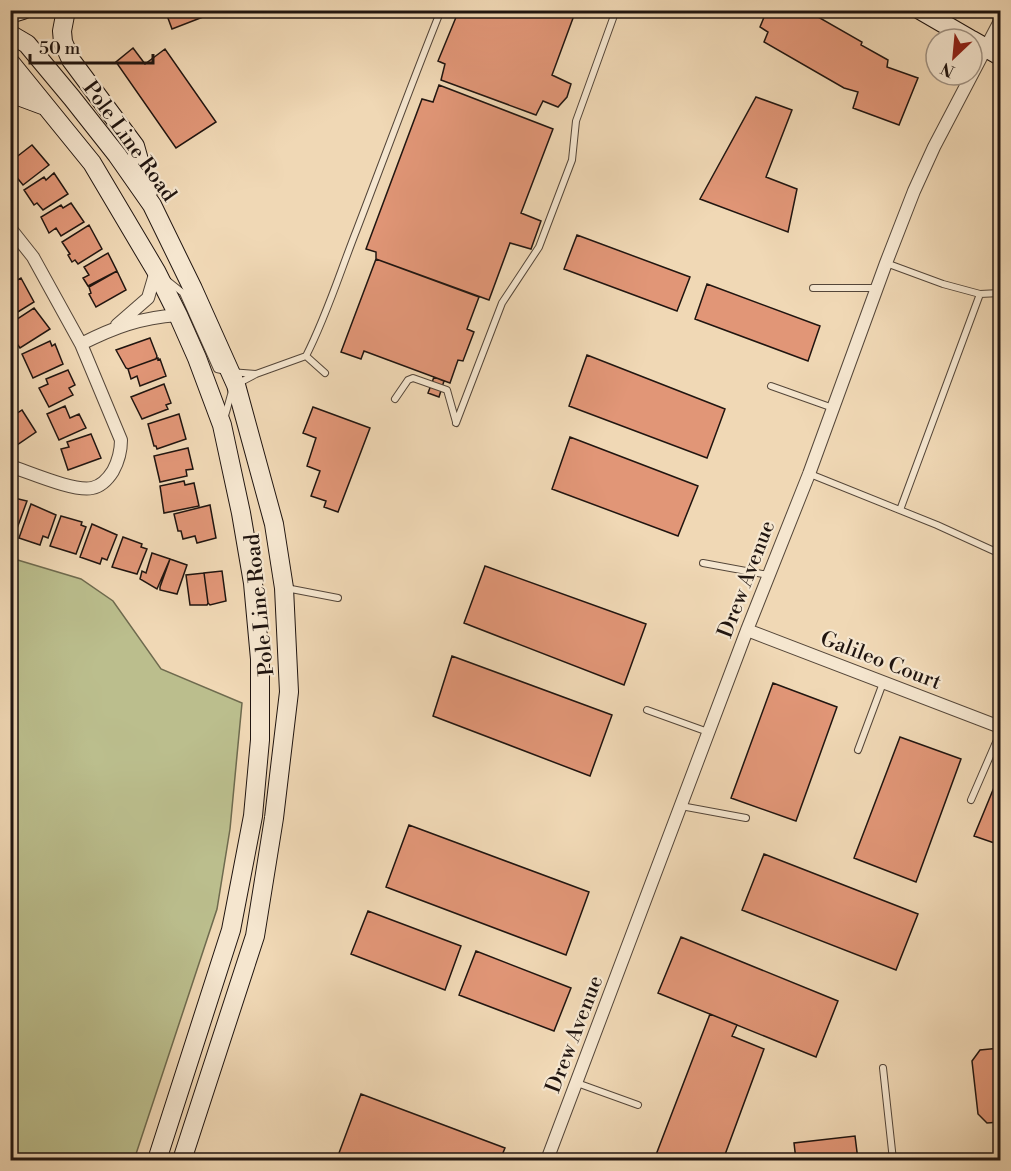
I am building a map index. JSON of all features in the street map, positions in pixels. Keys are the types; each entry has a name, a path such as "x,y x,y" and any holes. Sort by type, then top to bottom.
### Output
{"main road":[{"path":"10,14 23,10"},
{"path":"66,10 62,25 63,42 71,60 135,146 152,205"},
{"path":"920,10 950,27"},
{"name":"Pole Line Road","path":"10,34 27,44 72,98 117,155 152,205 233,379 274,524 284,588 289,711 255,936 182,1161"},
{"name":"Pole Line Road","path":"10,62 92,163 156,271 178,315 222,425 253,583 260,659 260,740 253,816 231,930 157,1161"},
{"path":"10,93 46,106"}],"street":[{"name":"Drew Avenue","path":"984,45 1000,21"},
{"name":"Drew Avenue","path":"547,1161 708,732 834,408 886,263 914,191 963,87"},
{"path":"10,228 33,257 81,344 121,440 121,454 109,478 92,488 77,488 10,466"},
{"path":"81,344 114,327 148,298 156,271"},
{"path":"114,327 151,318 178,315"},
{"name":"Galileo Court","path":"747,630 1000,727"}],"lane":[{"path":"156,271 183,293 217,369 233,379 256,374 306,356 341,274 441,10"},
{"path":"395,399 408,380 413,378 447,390 456,423 502,303 539,247 572,160 576,121 615,10"},
{"path":"886,263 943,284 980,294 1000,293"},
{"path":"813,288 877,288"},
{"path":"900,510 980,294"},
{"path":"306,356 326,373"},
{"path":"233,379 256,374"},
{"path":"222,425 233,379"},
{"path":"771,386 834,408"},
{"path":"809,474 900,510 993,551 1000,551"},
{"path":"703,563 768,575"},
{"path":"284,588 338,598"},
{"path":"858,750 883,682"},
{"path":"647,710 708,732"},
{"path":"971,800 1000,733"},
{"path":"681,806 746,818"},
{"path":"883,1068 893,1161"},
{"path":"577,1083 638,1105"}],"green space":[{"path":"11,558 81,579 113,601 161,669 242,703 230,829 217,909 134,1160 11,1160"}],"building":[{"path":"165,10 221,10 172,29"},
{"path":"459,10 576,10 552,75 571,84 567,97 558,107 543,101 536,115 441,80 445,64 438,61"},
{"path":"767,10 806,10 862,42 861,45 888,60 887,67 918,78 899,125 853,108 858,92 844,88 764,42 768,32 760,27"},
{"path":"133,48 145,64 165,49 216,122 176,148 116,62"},
{"path":"439,85 553,129 521,213 541,221 531,249 510,243 489,300 376,259 376,252 366,249 422,99 433,102"},
{"path":"756,97 792,110 766,177 797,189 788,232 700,199"},
{"path":"32,145 49,165 23,185 10,169 10,162"},
{"path":"54,173 68,194 43,210 37,203 34,205 24,190 44,177 46,180"},
{"path":"71,203 84,222 61,236 56,228 49,233 41,217 61,205 63,208"},
{"path":"89,225 102,249 78,264 75,260 72,262 62,242"},
{"path":"577,235 690,277 677,311 564,269"},
{"path":"108,253 117,271 88,286 83,278 89,275 84,267"},
{"path":"376,259 479,297 467,329 474,332 463,361 458,360 450,383 364,351 361,359 341,352"},
{"path":"117,271 126,290 96,307 89,294 91,293 89,287"},
{"path":"21,278 34,302 13,315 10,312 10,284"},
{"path":"707,284 820,326 808,361 695,319"},
{"path":"34,308 50,329 20,348 10,334 10,329 16,323 14,321"},
{"path":"150,338 156,359 126,368 116,350"},
{"path":"50,341 52,346 55,344 63,364 33,378 22,354"},
{"path":"587,355 725,409 707,458 569,406"},
{"path":"158,358 166,376 140,386 137,376 131,379 128,369"},
{"path":"68,370 75,385 69,388 73,395 49,407 39,388 48,384 46,379"},
{"path":"434,377 444,381 439,397 428,393"},
{"path":"164,384 171,403 166,405 168,409 142,419 131,397"},
{"path":"65,406 70,418 79,414 86,428 59,440 47,414"},
{"path":"313,407 370,428 338,512 324,507 326,501 311,496 320,471 307,466 316,438 303,433"},
{"path":"22,410 36,432 11,449 10,418"},
{"path":"179,414 186,439 157,449 154,446 148,424"},
{"path":"91,434 101,458 68,470 61,449 69,447 67,442"},
{"path":"570,437 698,486 678,536 552,489"},
{"path":"188,448 193,469 186,470 187,476 160,482 154,456"},
{"path":"184,481 185,485 194,483 199,506 164,513 160,486"},
{"path":"10,497 27,501 15,534 10,533"},
{"path":"31,504 56,515 48,538 43,536 40,545 19,538"},
{"path":"210,505 216,538 197,543 195,536 183,539 181,531 178,531 174,514"},
{"path":"61,516 82,522 81,525 86,527 76,554 50,546"},
{"path":"92,524 117,535 107,560 102,558 100,564 80,557"},
{"path":"123,537 142,544 141,547 147,549 137,574 112,567"},
{"path":"152,553 170,559 157,589 140,579 142,571 146,573"},
{"path":"170,559 187,565 177,594 160,590"},
{"path":"485,566 646,624 624,685 464,623"},
{"path":"222,571 226,601 210,605 204,573"},
{"path":"204,573 208,603 207,605 190,605 186,575"},
{"path":"452,656 612,715 590,776 433,716"},
{"path":"773,683 837,707 796,821 731,798"},
{"path":"900,737 961,759 916,882 854,858"},
{"path":"995,785 1000,785 1000,845 974,836"},
{"path":"409,825 589,892 566,955 386,887"},
{"path":"764,854 918,914 896,970 742,910"},
{"path":"368,911 461,946 445,990 351,954"},
{"path":"681,937 838,1001 816,1057 658,993"},
{"path":"476,951 571,988 554,1031 459,995"},
{"path":"710,1014 737,1025 732,1036 764,1049 723,1160 654,1160"},
{"path":"1000,1048 1000,1122 987,1123 978,1114 972,1061 980,1050"},
{"path":"361,1094 505,1148 500,1160 359,1160 339,1153"},
{"path":"855,1136 858,1160 796,1160 794,1143"}]}
